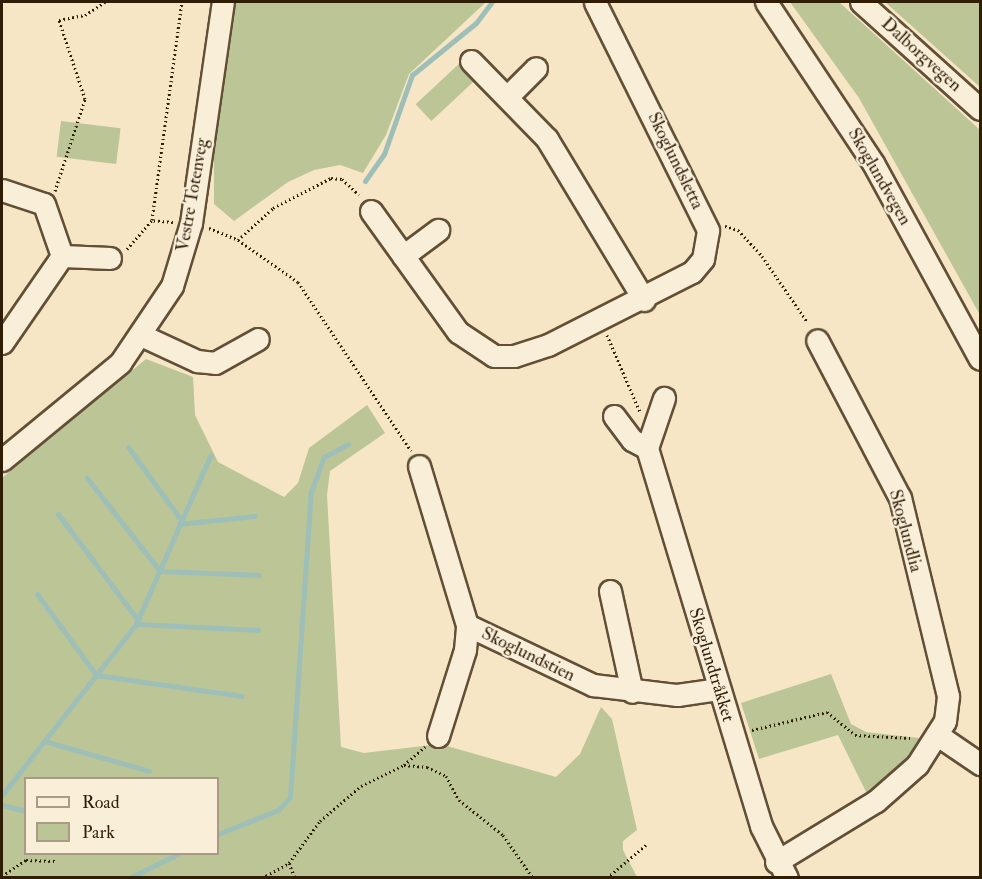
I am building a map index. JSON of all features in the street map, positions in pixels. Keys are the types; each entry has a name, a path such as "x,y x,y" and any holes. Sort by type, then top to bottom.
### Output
{"street":[{"name":"Vestre Totenveg","path":"2,459 96,386 143,336 172,286 191,223 223,2"},
{"name":"Skoglundsletta","path":"371,211 458,332 494,356 514,356 548,345 644,300 693,272 703,259 708,230 595,2"},
{"name":"Skoglundvegen","path":"766,2 873,163 981,359"},
{"name":"Dalborgvegen","path":"861,2 981,109"},
{"path":"471,61 509,95 547,139 644,300"},
{"path":"509,95 536,68"},
{"path":"2,190 44,204 62,256"},
{"path":"403,256 438,230"},
{"path":"62,256 110,258"},
{"path":"2,343 62,256"},
{"path":"143,336 197,361 215,363 258,339"},
{"name":"Skoglundlia","path":"781,870 876,801 917,765 939,736 948,696 900,498 817,340"},
{"path":"614,416 632,440 647,448 664,398"},
{"name":"Skoglundtråkket","path":"647,448 733,737 781,870"},
{"name":"Skoglundstien","path":"419,466 467,626 593,685 632,692 677,696 718,689"},
{"path":"610,591 632,692"},
{"path":"438,736 465,650 467,626"},
{"path":"939,736 981,764"}],"path":[{"path":"44,204 60,184 85,99 59,20 85,15 105,2"},
{"path":"110,258 142,237 152,220 182,2"},
{"path":"238,240 280,204 331,178 348,183 371,211"},
{"path":"152,220 191,223 238,240 298,282 318,306 419,466"},
{"path":"708,230 738,230 785,285 817,340"},
{"path":"599,320 641,416"},
{"path":"733,737 827,712 855,735 939,736"},
{"path":"262,878 289,862 320,821 360,786 404,765 438,736"},
{"path":"404,765 427,767 446,776 459,800 502,835 533,878"},
{"path":"607,878 646,844"},
{"path":"2,876 26,860 55,861"},
{"path":"289,862 296,878"}],"green space":[{"path":"236,2 486,2 409,74 386,135 363,173 340,165 314,170 288,182 234,221 214,204 214,152"},
{"path":"790,2 839,2 980,130 980,315 859,98"},
{"path":"885,2 980,2 980,87"},
{"path":"461,62 477,79 431,121 416,104"},
{"path":"61,121 121,128 116,164 57,157"},
{"path":"146,359 193,377 195,415 218,462 284,497 298,483 309,448 367,405 385,433 330,471 327,495 341,747 364,753 440,744 556,777 580,754 601,707 612,719 637,830 623,841 623,850 637,877 2,878 2,478"},
{"path":"831,674 851,724 866,732 928,739 905,767 868,796 838,735 759,759 741,703"}],"waterway":[{"path":"365,181 384,154 412,75 476,23 492,2"},
{"path":"219,834 278,810 290,797 311,492 324,457 348,444"},
{"path":"128,447 181,520"},
{"path":"2,795 136,624 210,456"},
{"path":"87,478 160,571 259,575"},
{"path":"58,514 138,620"},
{"path":"179,524 255,516"},
{"path":"37,594 96,675 241,696"},
{"path":"136,624 258,630"},
{"path":"44,741 149,771"},
{"path":"2,805 24,810"},
{"path":"129,878 176,855"}]}
